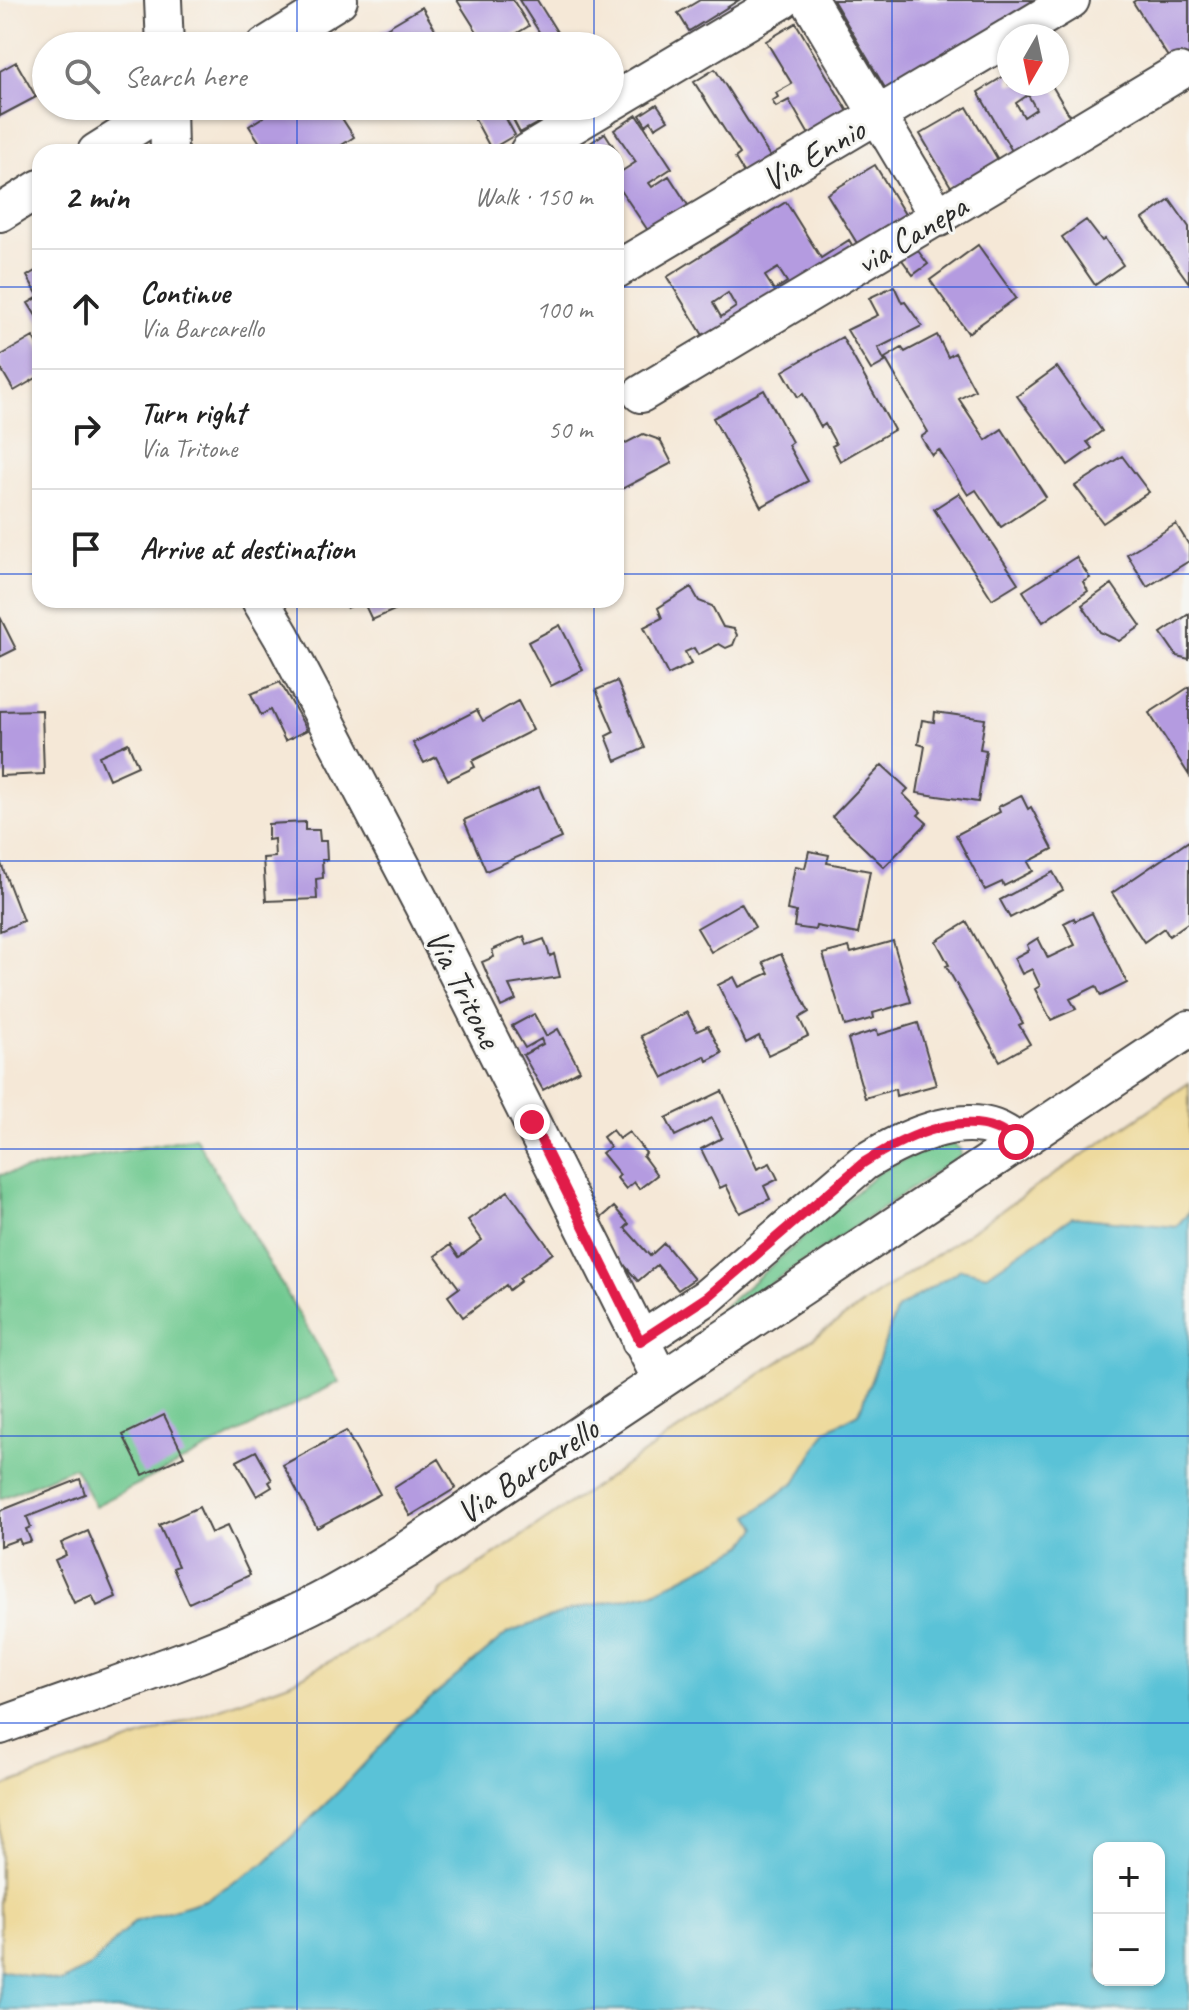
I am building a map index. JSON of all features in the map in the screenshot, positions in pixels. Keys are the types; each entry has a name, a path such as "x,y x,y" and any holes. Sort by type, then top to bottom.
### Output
{"street":[{"path":"163,0 164,32"},
{"path":"288,32 339,0"},
{"path":"624,95 783,0"},
{"path":"809,0 939,218"},
{"name":"Via Ennio","path":"1031,24 1071,0"},
{"name":"Via Ennio","path":"624,265 997,45"},
{"name":"via Canepa","path":"641,394 1179,72"},
{"path":"109,144 146,120"},
{"path":"168,120 169,144"},
{"path":"542,144 582,120"},
{"path":"0,213 32,193"},
{"name":"Via Tritone","path":"265,608 425,910 661,1380"},
{"name":"Via Barcarello","path":"0,1726 185,1659 310,1606 405,1551 1189,1029"},
{"path":"640,1341 707,1297 863,1163 886,1148 965,1122 990,1125 1007,1133 1016,1142"}],"green space":[{"path":"195,1137 339,1382 95,1506 74,1467 0,1499 0,1175"},
{"path":"953,1144 960,1149 961,1155 718,1319 715,1315 875,1175 913,1156"}],"sand":[{"path":"1189,1083 1189,1212 1176,1227 1072,1217 987,1275 961,1270 897,1309 859,1413 827,1430 797,1481 750,1516 757,1528 744,1546 655,1592 571,1610 508,1633 405,1720 342,1788 265,1863 205,1900 134,1922 91,1966 61,1982 0,1970 0,1788 289,1683 368,1641 439,1597 441,1591"}],"water":[{"path":"1189,1212 1189,2010 0,2010 0,1970 61,1982 91,1966 134,1922 205,1900 265,1863 342,1788 405,1720 508,1633 571,1610 655,1592 744,1546 757,1528 750,1516 796,1481 827,1430 859,1413 897,1309 961,1269 987,1275 1072,1217 1176,1227"}],"building":[{"path":"457,0 513,0 529,26 519,32 477,32"},
{"path":"519,0 537,0 557,32 539,32"},
{"path":"700,0 739,0 689,31 678,13"},
{"path":"833,0 1055,0 1015,24 997,24 997,35 891,98"},
{"path":"1189,0 1189,63 1177,71 1133,2"},
{"path":"422,7 437,32 380,32"},
{"path":"796,23 851,117 812,140 789,100 776,107 772,101 778,97 776,93 792,84 766,41"},
{"path":"16,62 32,90 32,99 0,116 0,71"},
{"path":"715,69 776,166 750,183 735,158 740,154 694,82"},
{"path":"997,80 997,96 1026,96 1016,103 1024,117 1036,109 1029,96 1058,96 1079,131 1020,165 978,92"},
{"path":"657,104 668,120 655,128 651,121 646,125 640,115"},
{"path":"967,107 1007,175 960,202 920,134"},
{"path":"637,115 672,168 649,183 652,187 669,176 693,213 653,238 624,195 624,170 636,162 614,130"},
{"path":"258,120 343,120 354,137 343,144 261,144 249,126"},
{"path":"475,120 507,120 515,135 500,144 488,144"},
{"path":"513,120 544,120 520,133"},
{"path":"605,133 612,144 589,144"},
{"path":"875,165 912,226 863,253 827,194"},
{"path":"1170,200 1189,227 1189,283 1143,219"},
{"path":"786,202 821,258 849,240 861,260 714,353 667,277","holes":["778,268 787,282 774,290 765,276","728,293 736,307 721,317 713,303"]},
{"path":"1086,220 1102,241 1105,239 1123,265 1095,285 1062,237"},
{"path":"978,245 1016,298 968,333 930,280"},
{"path":"915,247 928,264 913,275 900,257"},
{"path":"894,286 902,303 905,302 922,326 878,348 885,362 871,370 847,330 878,315 869,298"},
{"path":"937,335 948,357 955,353 975,390 959,399 986,440 1002,429 1046,497 1001,527 976,490 968,495 939,450 932,455 921,437 928,432 885,358 902,348 905,352"},
{"path":"842,337 894,430 840,461 832,446 836,444 825,424 821,427 803,394 798,397 783,371"},
{"path":"32,338 32,380 14,391 0,367 0,356"},
{"path":"1057,367 1102,431 1087,442 1092,448 1068,465 1017,396"},
{"path":"624,381 632,394 624,399"},
{"path":"764,390 792,442 788,445 808,481 761,507 713,418"},
{"path":"643,434 660,440 672,463 624,488 624,444"},
{"path":"1122,456 1149,492 1103,523 1075,486"},
{"path":"959,493 1018,583 992,599 934,509"},
{"path":"1176,524 1189,545 1189,561 1147,587 1127,554"},
{"path":"1076,557 1090,578 1083,582 1088,591 1043,622 1023,591"},
{"path":"1112,584 1141,626 1119,641 1100,632 1082,605"},
{"path":"691,587 699,601 712,606 723,627 734,629 737,635 733,645 726,648 719,644 698,655 694,648 685,652 691,664 668,675 644,627 662,618 658,608"},
{"path":"366,608 399,608 372,620"},
{"path":"1189,614 1189,659 1177,656 1161,633"},
{"path":"0,617 16,649 0,657"},
{"path":"560,625 583,670 551,686 528,642"},
{"path":"617,681 645,748 616,761 606,736 614,732 596,690"},
{"path":"280,682 307,730 285,741 270,710 261,715 251,694"},
{"path":"1189,687 1189,775 1149,713"},
{"path":"518,701 533,730 472,761 475,767 448,780 436,757 424,763 413,743 477,710 483,721"},
{"path":"42,710 44,774 0,776 0,711"},
{"path":"935,712 985,719 980,749 986,750 978,802 917,793 925,746 918,744 922,720 934,722"},
{"path":"128,743 138,766 109,779 99,756"},
{"path":"882,765 908,789 903,794 927,823 884,867 832,817"},
{"path":"539,787 561,838 486,871 464,820"},
{"path":"1021,795 1028,809 1031,807 1053,849 1028,862 1033,871 1004,886 1002,882 985,890 956,835 1000,812 998,807"},
{"path":"305,822 305,830 319,830 320,841 326,841 327,860 322,860 323,878 316,879 317,899 266,901 263,858 275,857 274,839 268,840 268,824"},
{"path":"1189,841 1189,922 1169,936 1164,928 1144,942 1112,893"},
{"path":"809,851 829,855 827,863 870,871 858,934 816,926 815,930 794,927 796,912 787,910 795,866 805,868"},
{"path":"0,861 23,921 0,931"},
{"path":"1053,872 1063,890 1010,918 1000,900"},
{"path":"741,903 755,927 711,952 697,928"},
{"path":"1092,913 1127,983 1101,996 1096,986 1070,999 1076,1009 1051,1020 1035,989 1040,986 1032,969 1022,974 1014,958 1029,950 1027,945 1038,938 1048,958 1075,945 1064,923"},
{"path":"967,922 1023,1023 1019,1025 1030,1044 1000,1061 946,966 949,965 936,941"},
{"path":"524,936 527,945 544,939 550,956 554,954 560,977 509,985 516,1000 501,1007 482,962 494,957 492,950"},
{"path":"893,941 911,1002 873,1013 874,1018 845,1026 823,954 849,947 851,953"},
{"path":"781,954 809,1012 799,1018 808,1036 768,1055 759,1036 746,1043 718,985 734,977 739,987 769,973 763,962"},
{"path":"687,1012 697,1031 708,1026 722,1053 707,1061 705,1056 663,1078 641,1036"},
{"path":"534,1014 546,1036 558,1029 580,1070 543,1090 523,1055 543,1044 541,1039 525,1048 512,1026"},
{"path":"918,1023 936,1085 896,1096 895,1089 865,1098 848,1039 877,1030 878,1035"},
{"path":"722,1091 757,1169 770,1163 778,1179 764,1186 770,1199 740,1213 726,1185 720,1188 701,1149 722,1138 712,1118 675,1136 666,1118"},
{"path":"612,1130 619,1139 629,1132 646,1153 643,1156 657,1175 639,1189 634,1182 626,1189 617,1178 620,1175 602,1153 610,1147 603,1137"},
{"path":"508,1191 553,1253 519,1278 521,1281 509,1290 506,1285 463,1317 448,1296 459,1288 435,1256 450,1245 459,1257 482,1240 468,1220"},
{"path":"614,1207 629,1224 625,1228 650,1256 664,1243 694,1279 678,1290 657,1265 638,1281 620,1260 600,1219"},
{"path":"164,1415 184,1456 143,1475 123,1435"},
{"path":"346,1431 380,1494 317,1528 283,1465"},
{"path":"256,1451 272,1480 269,1482 272,1487 257,1496 237,1461"},
{"path":"439,1459 456,1488 410,1516 394,1488"},
{"path":"80,1479 85,1494 27,1517 31,1527 26,1529 31,1541 21,1544 19,1539 0,1546 0,1511"},
{"path":"199,1507 211,1533 227,1526 250,1575 189,1603 173,1568 178,1566 159,1525"},
{"path":"88,1531 116,1597 97,1606 92,1595 74,1603 55,1560 66,1555 61,1543"}],"route":[{"path":"532,1122 640,1341 707,1297 863,1163 886,1148 965,1122 990,1125 1007,1133 1016,1142"}]}
